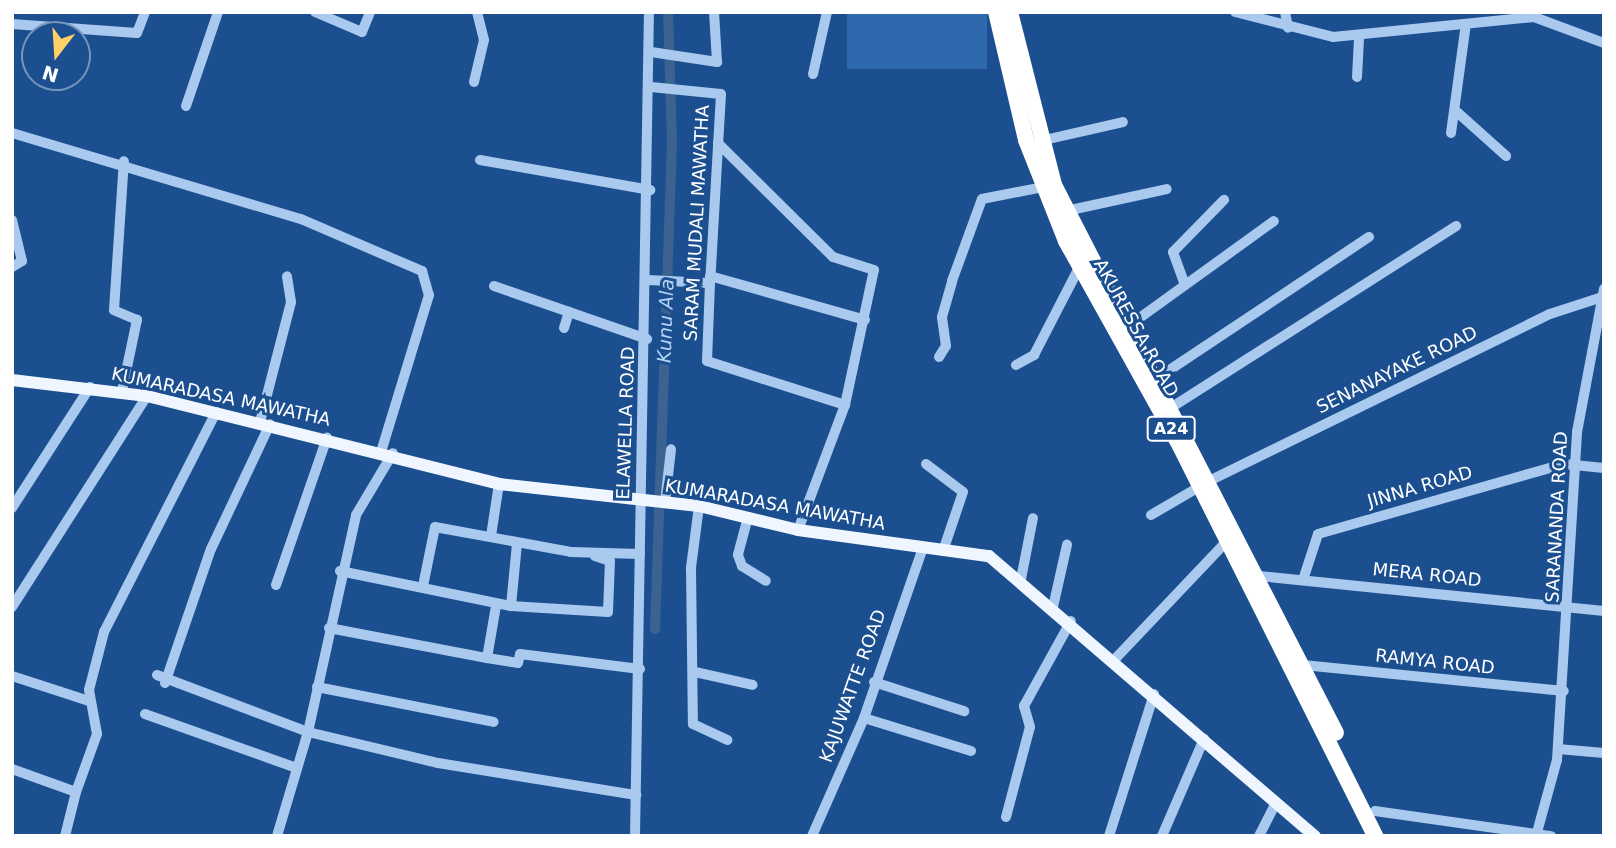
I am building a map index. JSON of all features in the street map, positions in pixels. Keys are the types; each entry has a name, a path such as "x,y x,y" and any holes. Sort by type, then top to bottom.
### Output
{"highway":[{"name":"AKURESSA ROAD","path":"996,12 1043,187 1079,268 1140,363 1204,484 1375,836"},
{"name":"AKURESSA ROAD","path":"1010,12 1040,141 1066,211 1127,327 1140,363 1156,379 1172,407 1226,542 1303,665 1387,836"}],"main road":[{"name":"KUMARADASA MAWATHA","path":"12,380 90,387 147,396 387,451 499,484 699,506 798,530 989,556 1071,621 1315,836"}],"street":[{"path":"12,23 137,33 145,12"},
{"path":"186,106 218,12"},
{"path":"316,12 362,32 370,12"},
{"path":"474,82 484,40 477,12"},
{"name":"ELAWELLA ROAD","path":"635,836 640,669 640,499 650,190 649,12"},
{"path":"651,52 717,62 714,12"},
{"path":"813,74 827,12"},
{"path":"1235,12 1288,28 1359,38 1534,15 1604,43"},
{"path":"1285,12 1288,28"},
{"path":"1451,133 1457,113 1466,24"},
{"path":"1357,77 1359,38"},
{"name":"SARAM MUDALI MAWATHA","path":"650,88 721,94 707,362 845,405"},
{"path":"1457,113 1506,156"},
{"path":"1040,141 1123,122"},
{"path":"12,133 124,161 301,219 422,271 429,295 387,451 356,515 340,571 308,732 277,836"},
{"path":"718,143 832,257 874,270 845,405 798,530"},
{"path":"480,160 650,190"},
{"path":"122,391 137,320 114,310 124,161"},
{"path":"939,357 946,346 942,317 948,293 982,199 1043,187"},
{"path":"1066,211 1167,189"},
{"path":"1185,285 1173,252 1224,200"},
{"path":"12,220 22,261 12,267"},
{"path":"1127,327 1274,221"},
{"path":"1172,407 1455,226"},
{"path":"1156,379 1369,237"},
{"path":"1016,365 1034,355 1079,268"},
{"path":"287,276 291,302 265,423 211,549 161,679 308,732 438,764 636,795"},
{"path":"648,280 710,280 865,320"},
{"path":"494,286 647,339"},
{"name":"SARANANDA ROAD","path":"1537,835 1558,749 1579,465 1577,432 1603,293"},
{"name":"SENANAYAKE ROAD","path":"1151,515 1204,484 1550,314 1603,293"},
{"path":"564,328 569,312"},
{"path":"1590,361 1604,362"},
{"path":"12,508 90,387"},
{"path":"12,607 147,396"},
{"path":"65,836 76,792 97,734 89,701 119,593 216,412"},
{"path":"276,585 327,438"},
{"path":"665,502 671,449"},
{"path":"926,464 963,492 943,551"},
{"path":"1579,465 1604,468"},
{"name":"JINNA ROAD","path":"1304,580 1318,534 1579,465"},
{"path":"491,536 499,484"},
{"path":"699,506 691,568 695,672 693,724 728,740"},
{"path":"748,517 738,555 742,566 766,581"},
{"path":"1021,579 1033,518"},
{"path":"423,586 435,527 491,536 517,544 595,553 640,554"},
{"path":"1115,659 1226,542"},
{"path":"511,606 517,544"},
{"path":"1053,607 1067,545"},
{"name":"KAJUWATTE ROAD","path":"812,836 864,718 874,682 923,548"},
{"path":"340,571 423,586 496,606 608,612 610,561 595,553"},
{"name":"MERA ROAD","path":"1253,583 1280,577 1604,611"},
{"path":"487,658 496,606"},
{"path":"1006,817 1030,727 1024,706 1071,621"},
{"path":"329,628 519,663 520,654 640,669"},
{"name":"RAMYA ROAD","path":"1303,665 1564,691"},
{"path":"695,672 753,685"},
{"path":"12,676 89,701"},
{"path":"874,682 964,711"},
{"path":"317,687 494,722"},
{"path":"1109,836 1154,694"},
{"path":"145,714 297,768"},
{"path":"864,718 971,751"},
{"path":"1162,836 1204,738"},
{"path":"1558,749 1604,752"},
{"path":"12,769 76,792"},
{"path":"1259,836 1276,803"},
{"path":"1375,811 1551,836"}],"shaded area":[{"path":"847,12 987,12 987,69 847,69"}],"waterway":[{"name":"Kunu Ala","path":"655,629 672,144 668,12"}]}
